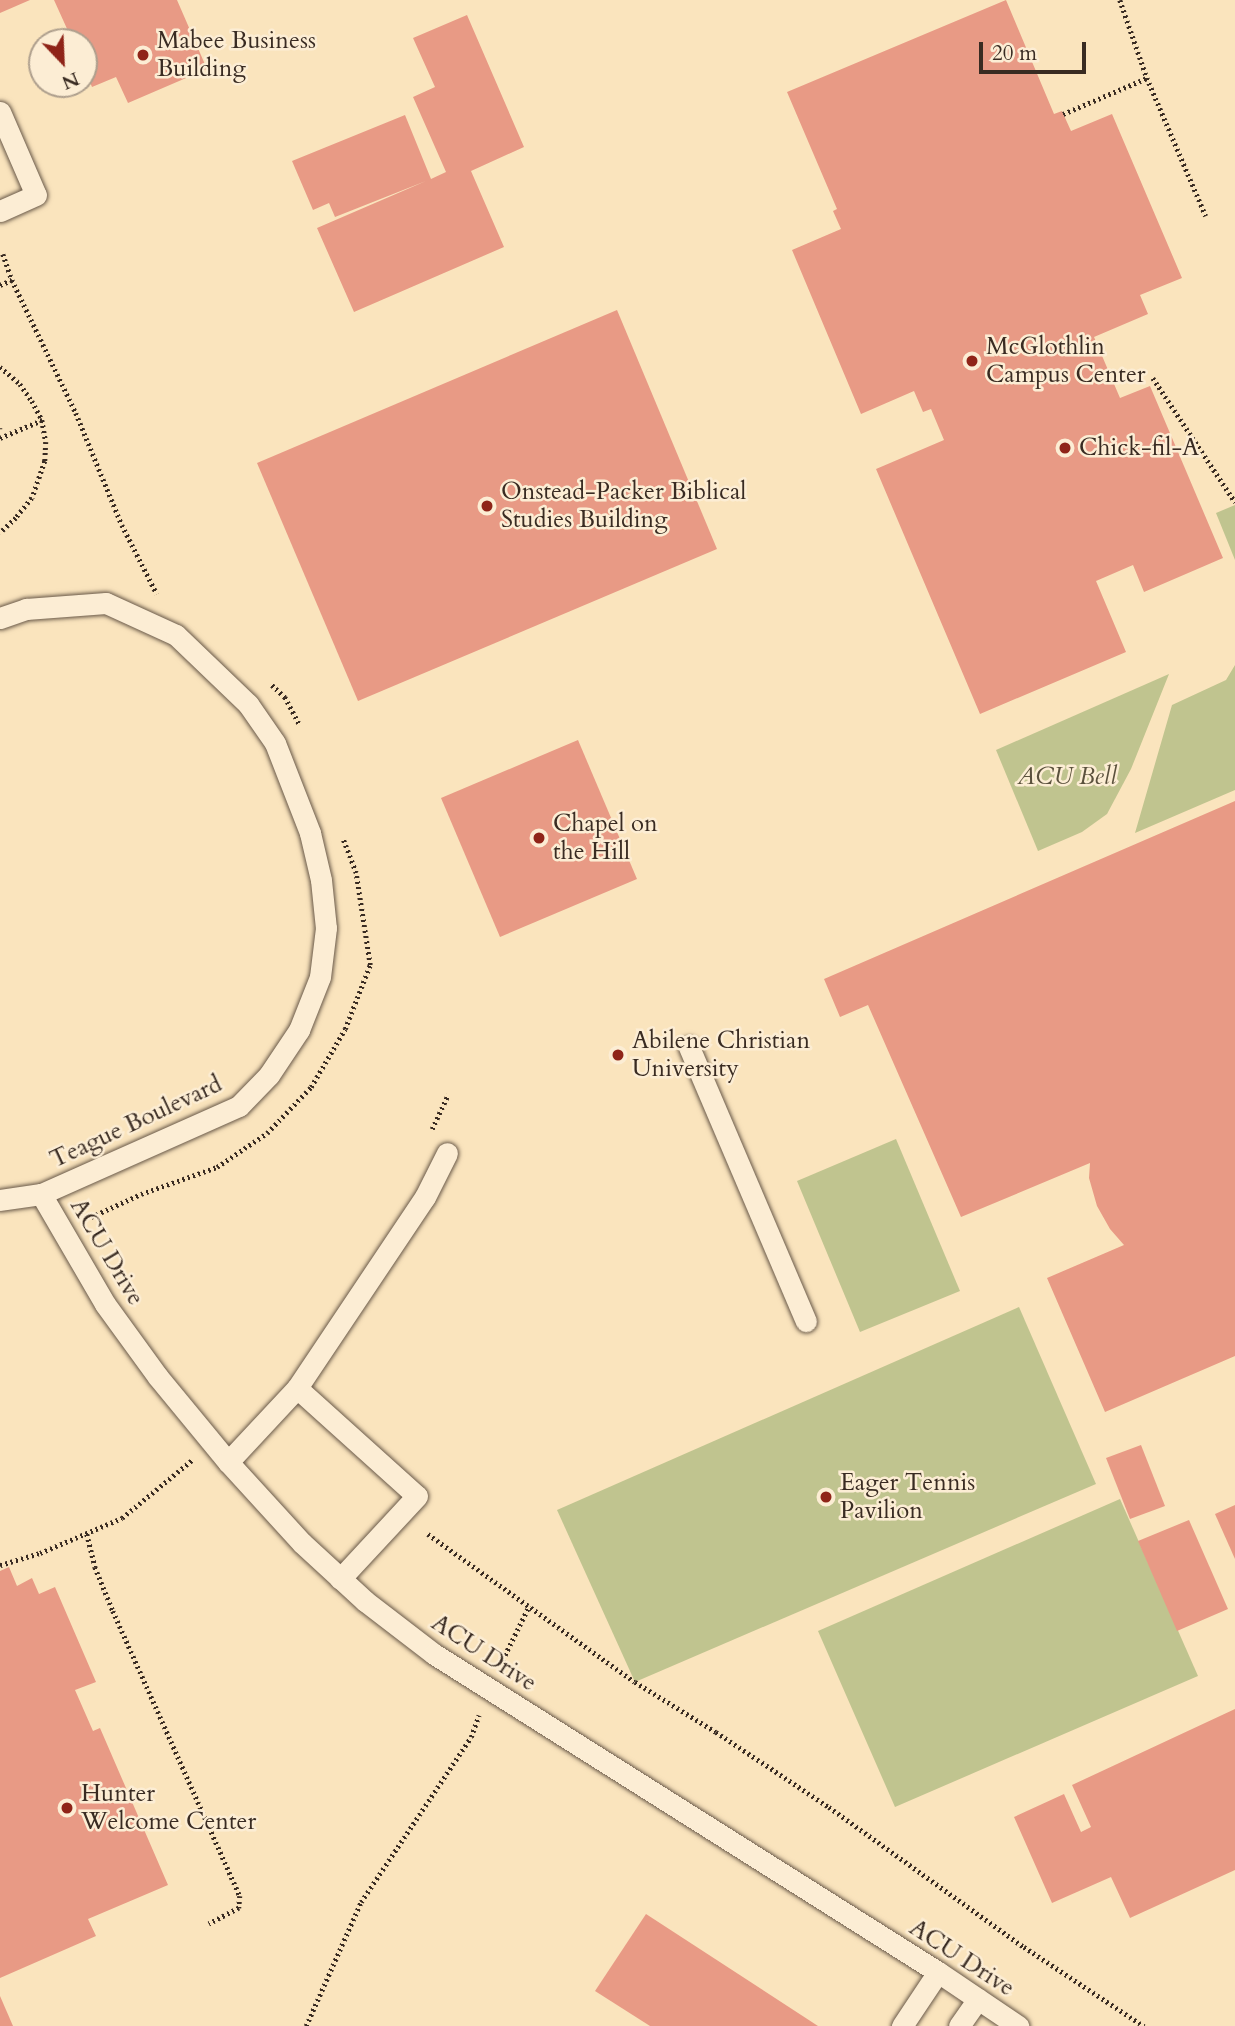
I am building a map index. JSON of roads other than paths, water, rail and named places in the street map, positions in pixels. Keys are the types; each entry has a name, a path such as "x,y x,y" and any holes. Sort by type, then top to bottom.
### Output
{"lane":[{"path":"0,112 36,195 0,211"},
{"name":"Teague Boulevard","path":"0,618 26,608 106,603 176,635 248,704 275,743 310,833 321,880 326,928 320,977 299,1030 270,1075 239,1106 41,1194 0,1200"},
{"path":"689,1047 806,1321"},
{"path":"228,1462 297,1388 425,1196 447,1153"},
{"name":"ACU Drive","path":"41,1194 105,1304 211,1443 302,1543 340,1579 434,1654 938,1972 1018,2026"},
{"path":"297,1388 417,1496 340,1579"},
{"path":"902,2026 938,1972"},
{"path":"959,2026 978,1999"}],"place":[{"name":"Mabee Business Building","path":"143,55"},
{"name":"McGlothlin Campus Center","path":"972,361"},
{"name":"Chick-fil-A","path":"1065,448"},
{"name":"Onstead-Packer Biblical Studies Building","path":"487,506"},
{"name":"Chapel on the Hill","path":"539,838"},
{"name":"Abilene Christian University","path":"618,1055"},
{"name":"Eager Tennis Pavilion","path":"826,1497"},
{"name":"Hunter Welcome Center","path":"67,1808"}],"park label":[{"name":"ACU Bell","path":"1067,777"}]}
